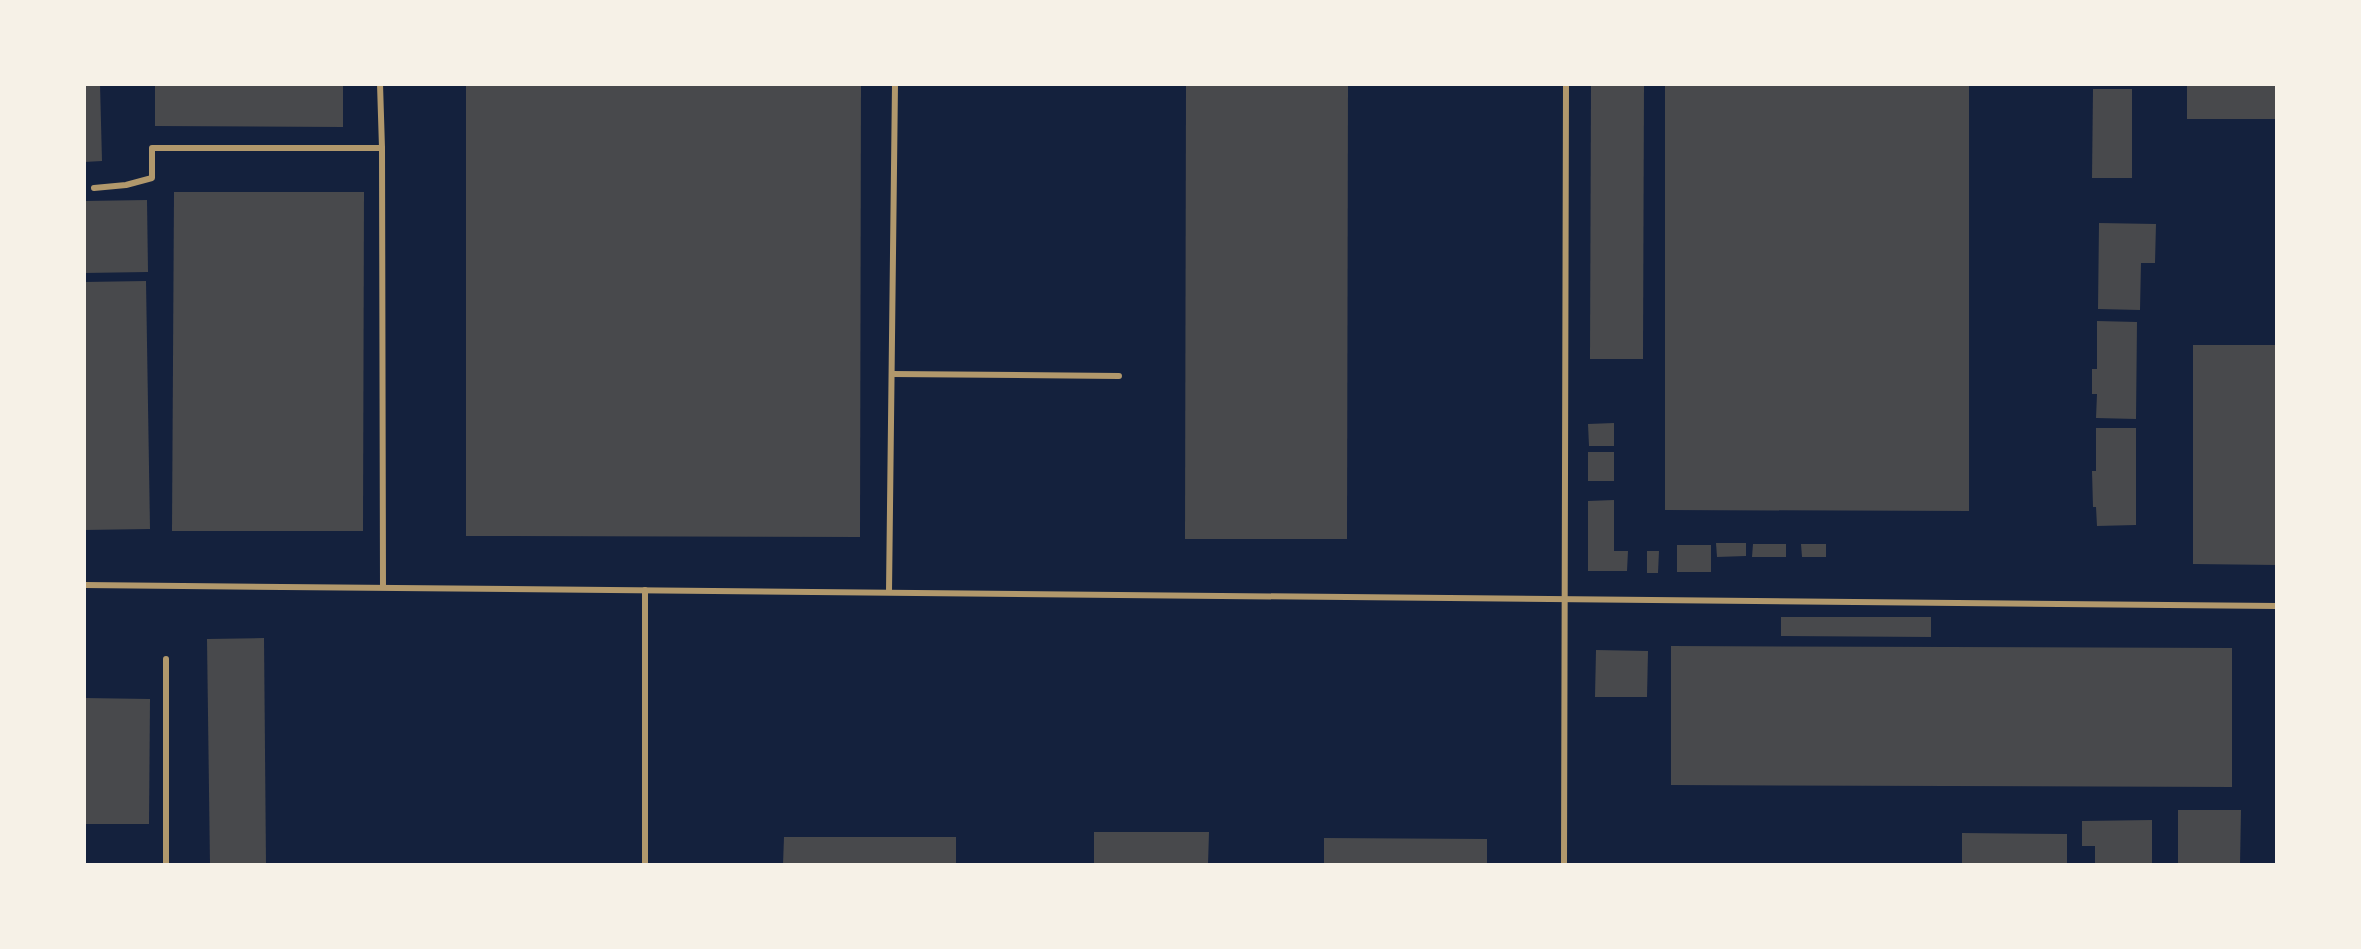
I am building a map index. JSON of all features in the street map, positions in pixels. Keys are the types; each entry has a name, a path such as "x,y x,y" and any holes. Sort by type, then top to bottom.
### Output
{"lane":[{"path":"380,84 383,587"},
{"path":"889,592 895,84"},
{"path":"1564,865 1566,84"},
{"path":"94,188 126,185 152,178 152,148 382,148"},
{"path":"892,374 1119,376"},
{"path":"84,585 2277,606"},
{"path":"645,590 645,865"},
{"path":"166,659 166,865"}],"building":[{"path":"84,84 100,84 102,161 84,162"},
{"path":"155,84 343,84 343,127 155,126"},
{"path":"466,84 861,84 860,537 466,536"},
{"path":"1186,84 1348,84 1347,539 1185,539"},
{"path":"1591,84 1644,84 1643,359 1590,359"},
{"path":"1665,84 1969,84 1969,511 1665,510"},
{"path":"2187,84 2277,84 2277,119 2187,119"},
{"path":"2093,89 2132,89 2132,178 2092,178"},
{"path":"174,192 364,192 363,531 172,531"},
{"path":"147,200 148,272 84,273 84,201"},
{"path":"2099,223 2156,224 2155,263 2141,263 2140,310 2098,309"},
{"path":"146,281 150,529 84,530 84,282"},
{"path":"2097,321 2137,322 2136,419 2096,418 2097,394 2092,394 2092,369 2097,369"},
{"path":"2193,345 2277,345 2277,565 2193,564"},
{"path":"1614,423 1614,446 1589,446 1588,424"},
{"path":"2096,428 2136,428 2136,525 2097,526 2092,471 2096,471"},
{"path":"1588,452 1614,452 1614,481 1588,481"},
{"path":"1614,500 1614,551 1628,551 1627,571 1588,571 1588,501"},
{"path":"1716,543 1746,543 1746,556 1717,557"},
{"path":"1753,544 1786,544 1786,557 1752,557"},
{"path":"1801,544 1826,544 1826,557 1802,557"},
{"path":"1677,545 1711,545 1711,572 1677,572"},
{"path":"1647,551 1659,551 1658,573 1647,573"},
{"path":"1781,617 1931,617 1931,637 1781,636"},
{"path":"264,638 266,865 210,865 207,639"},
{"path":"1671,646 2232,648 2232,787 1671,785"},
{"path":"1596,650 1648,651 1647,697 1595,697"},
{"path":"84,698 150,699 149,824 84,824"},
{"path":"2178,810 2241,810 2240,865 2178,865"},
{"path":"2152,820 2152,865 2095,865 2095,846 2082,846 2082,821"},
{"path":"1094,832 1209,832 1208,865 1094,865"},
{"path":"1962,833 2067,834 2067,865 1962,865"},
{"path":"784,837 956,837 956,865 783,865"},
{"path":"1324,838 1487,839 1487,865 1324,865"}]}
